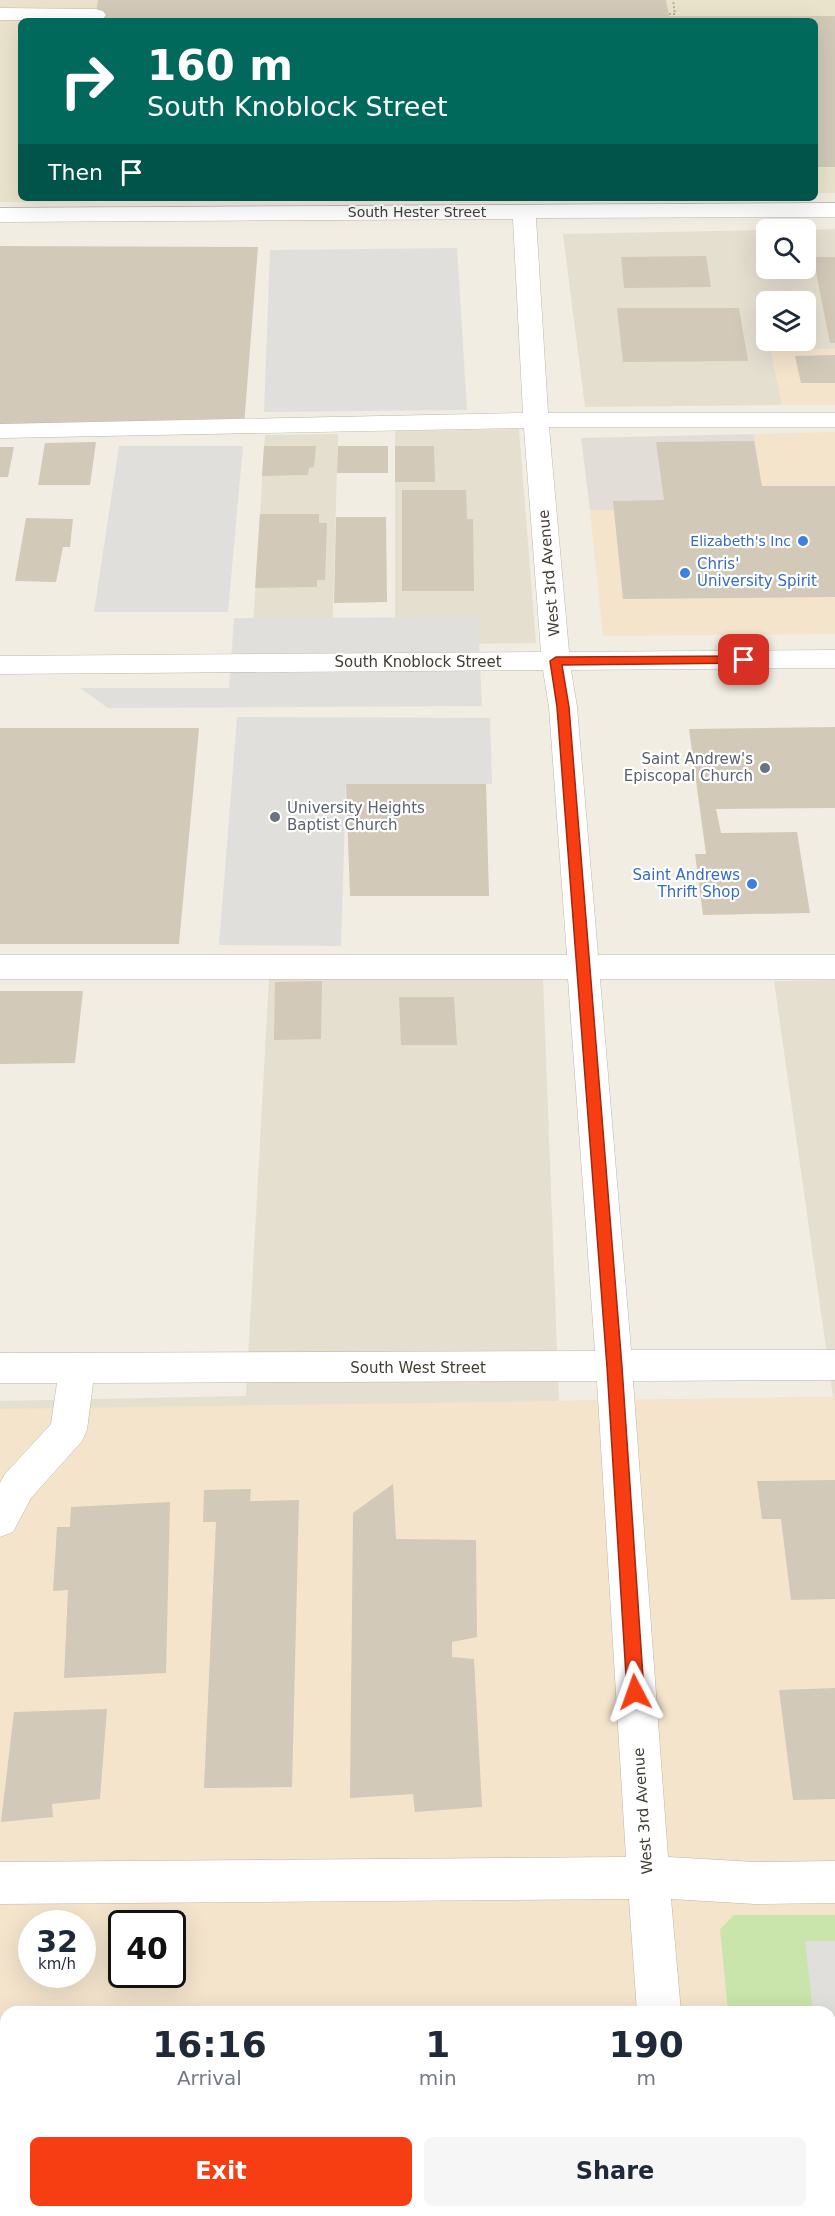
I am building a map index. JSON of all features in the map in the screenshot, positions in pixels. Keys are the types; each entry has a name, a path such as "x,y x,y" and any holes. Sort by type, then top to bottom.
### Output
{"street":[{"path":"0,14 25,18 96,15"},
{"name":"South Hester Street","path":"0,215 35,206 524,211 835,210"},
{"name":"West 3rd Avenue","path":"524,211 536,421 556,661 563,707 614,1367 659,2006"},
{"path":"0,431 536,421 835,420"},
{"name":"South Knoblock Street","path":"0,665 835,659"},
{"path":"0,967 835,967"},
{"name":"South West Street","path":"0,1368 835,1365"},
{"path":"0,1520 18,1486 69,1430 77,1368"},
{"path":"0,1883 569,1880 648,1877 755,1883 835,1882"}],"path":[{"path":"669,14 675,14 673,0"}],"shaded area":[{"path":"0,0 835,0 835,193 818,193 818,18 18,18 18,201 90,201 0,202"},
{"path":"835,229 835,349 816,349 816,291 756,291 756,351 771,351 782,405 585,407 563,234 756,230 756,279 816,279 816,230"},
{"path":"457,248 467,410 264,412 270,250"},
{"path":"835,349 835,405 782,405 771,351"},
{"path":"519,429 536,643 395,645 395,431"},
{"name":"Chris' University Spirit","path":"835,432 835,634 603,636 590,510 765,511 754,434"},
{"path":"338,434 332,645 252,644 265,435"},
{"path":"754,434 765,511 590,510 581,438"},
{"path":"119,446 243,446 228,612 94,612"},
{"path":"478,617 482,706 108,708 80,688 229,688 234,618"},
{"path":"237,717 490,718 492,784 346,784 341,946 219,945"},
{"path":"543,977 559,1401 833,1397 774,981 835,980 835,2006 0,2006 0,1401 246,1396 269,978"},
{"path":"835,1397 835,2006 0,2006 0,1409"},
{"path":"805,1941 835,1941 835,2006 812,2006"}],"green space":[{"path":"734,1915 835,1915 835,2006 728,2006 720,1929"}],"building":[{"path":"98,0 666,0 669,16 835,16 835,167 818,167 818,18 95,18"},
{"path":"0,246 258,247 244,425 0,425"},
{"path":"706,256 711,287 624,288 621,257"},
{"path":"816,257 835,257 835,343 830,343 816,272"},
{"path":"617,308 739,308 748,361 623,362"},
{"path":"835,355 835,383 801,383 795,356"},
{"path":"754,441 762,486 835,486 835,597 623,599 613,501 664,500 656,442"},
{"path":"96,442 90,485 38,485 45,443"},
{"path":"264,446 316,446 314,467 309,468 308,475 262,476"},
{"path":"338,446 388,446 388,473 337,473"},
{"path":"395,446 434,446 435,482 395,482"},
{"path":"0,447 14,447 8,477 0,477"},
{"path":"402,490 466,490 467,519 473,519 474,591 402,591"},
{"path":"260,514 319,514 319,523 327,523 325,580 317,580 317,587 255,588"},
{"path":"336,517 386,517 387,602 334,603"},
{"path":"26,518 73,519 70,547 63,547 56,582 15,581"},
{"path":"835,727 835,808 716,809 721,833 797,832 810,913 703,915 695,854 706,854 689,729"},
{"path":"0,728 199,728 179,944 0,944"},
{"path":"346,784 486,784 489,896 350,896"},
{"path":"322,981 321,1039 274,1040 275,982"},
{"path":"0,991 83,991 75,1063 0,1064"},
{"path":"399,997 454,997 457,1045 401,1045"},
{"path":"835,1480 835,1599 791,1600 781,1519 762,1519 757,1481"},
{"path":"393,1484 396,1539 476,1540 477,1637 452,1642 452,1657 474,1659 482,1807 415,1812 413,1794 350,1798 353,1513"},
{"path":"251,1489 250,1501 299,1500 292,1787 204,1788 216,1522 203,1522 204,1490"},
{"path":"170,1502 166,1673 64,1678 68,1590 53,1591 57,1527 70,1527 71,1507"},
{"path":"835,1688 835,1799 793,1800 779,1690"},
{"path":"107,1709 100,1799 52,1804 53,1817 1,1822 14,1712"}],"place":[{"name":"Elizabeth's Inc","path":"803,541"},
{"name":"Chris' University Spirit","path":"685,573"},
{"name":"Saint Andrew's Episcopal Church","path":"765,768"},
{"name":"University Heights Baptist Church","path":"275,817"},
{"name":"Saint Andrews Thrift Shop","path":"752,884"}],"route":[{"path":"635,1692 614,1367 563,707 556,661 744,660"}]}
